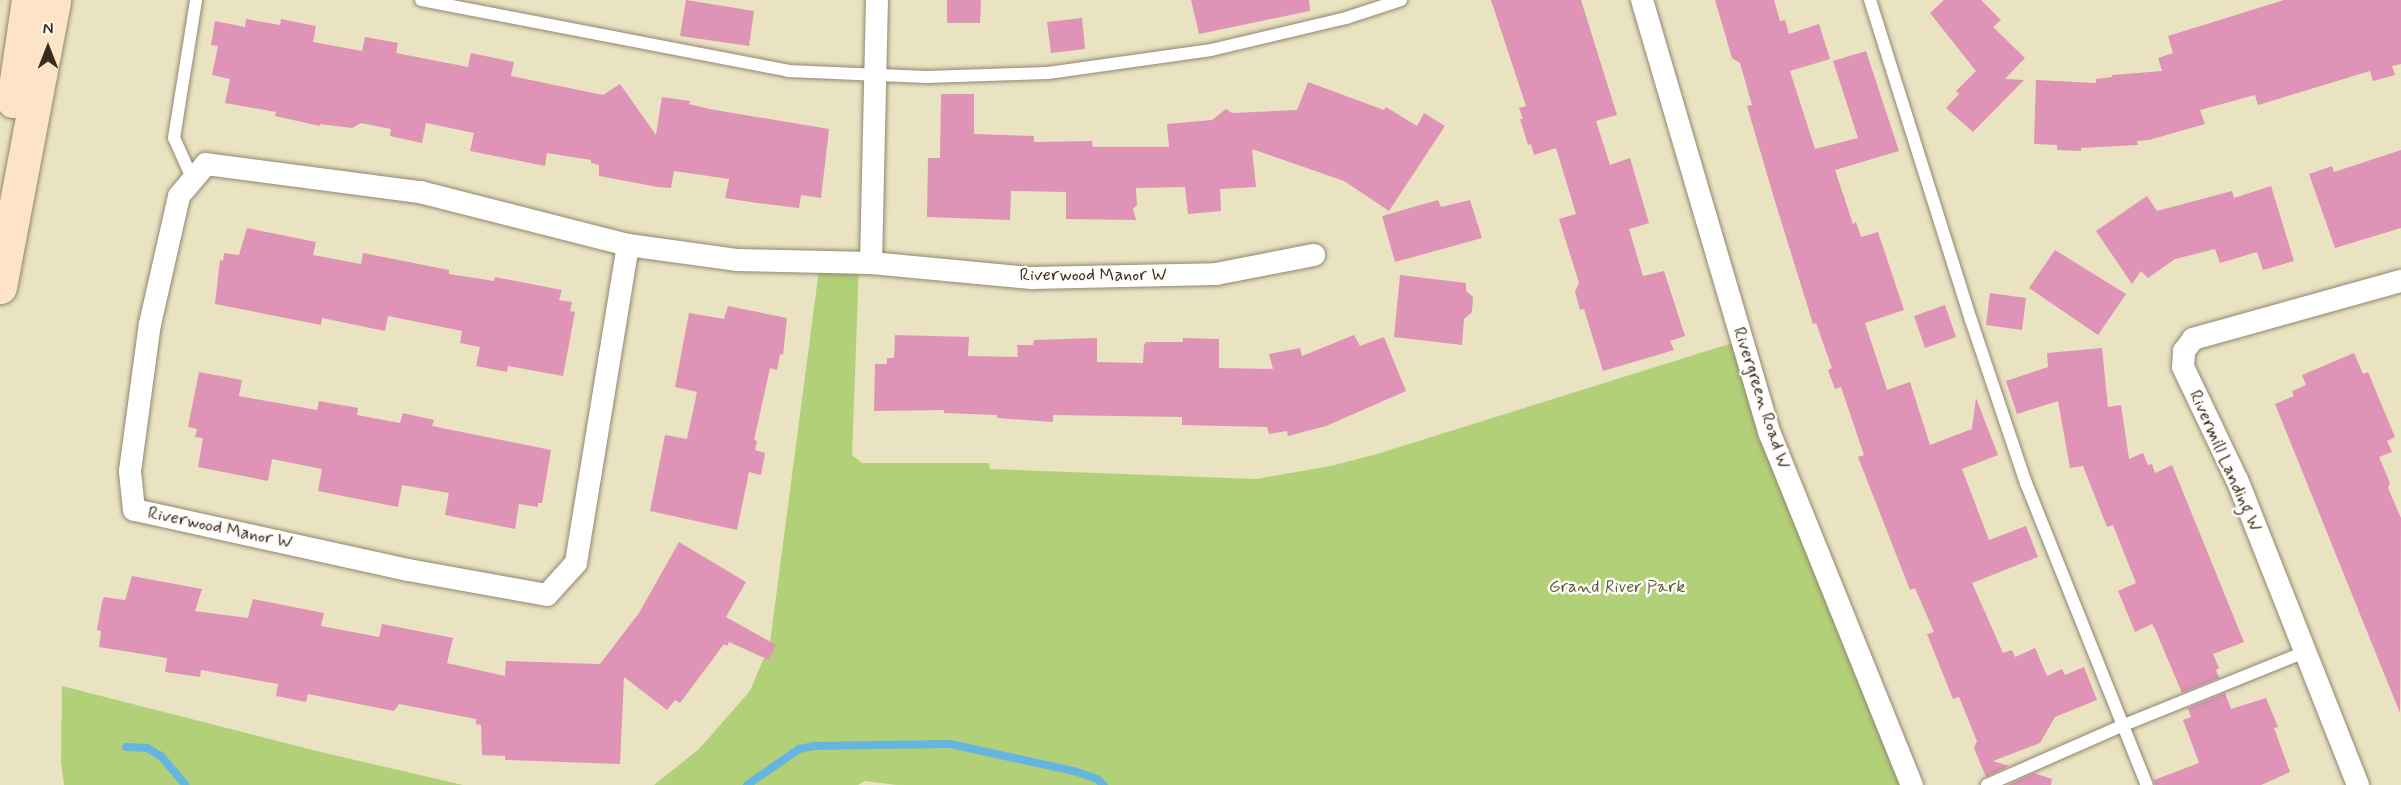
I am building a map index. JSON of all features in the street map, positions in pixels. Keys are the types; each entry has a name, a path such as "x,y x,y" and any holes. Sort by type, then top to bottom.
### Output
{"main road":[{"path":"0,183 28,0"},
{"path":"0,287 54,0"},
{"path":"33,110 63,0"}],"street":[{"path":"871,264 876,0"},
{"name":"Rivergreen Road W","path":"1642,0 1770,434 1912,785"},
{"name":"Riverwood Manor W","path":"628,245 576,563 547,595 408,570 134,510 130,471 150,324 179,196 207,164 420,192 628,245 738,260 871,264 1031,278 1216,274 1314,255"},
{"name":"Rivermill Landing W","path":"2358,785 2237,480 2183,367 2184,351 2193,339 2401,281"}],"lane":[{"path":"193,180 174,138 196,0"},
{"path":"421,0 788,71 926,77 1048,73 1200,52 1346,18 1401,0"},
{"path":"1870,0 1971,320 2026,483 2147,785"},
{"path":"1987,785 2124,725 2305,652"}],"green space":[{"name":"Grand River Park","path":"820,262 859,263 852,455 862,463 989,463 990,469 1256,479 1331,466 1377,454 1742,340 1912,785 897,785 865,781 858,785 654,785 699,749 750,691 770,643"},
{"path":"62,686 325,753 463,785 64,785 61,762"}],"building":[{"path":"686,0 754,11 749,46 680,36"},
{"path":"947,0 981,0 980,23 947,23"},
{"path":"1191,0 1309,0 1310,11 1199,34"},
{"path":"1491,0 1581,0 1617,115 1596,121 1610,165 1630,158 1649,223 1629,229 1643,276 1664,271 1685,336 1670,341 1674,350 1603,371 1584,309 1580,310 1575,292 1579,283 1559,219 1576,214 1556,148 1534,155 1531,144 1528,145 1519,108 1526,106"},
{"path":"1715,0 1774,0 1780,21 1785,20 1789,34 1819,24 1830,59 1790,71 1815,149 1858,138 1833,61 1866,51 1899,151 1835,170 1853,224 1856,222 1861,237 1878,232 1904,310 1865,323 1887,390 1910,382 1930,445 1972,429 1976,398 1998,455 1962,469 1989,540 2026,526 2038,557 1972,583 2003,653 2012,650 2015,657 2035,648 2047,676 2062,669 2065,675 2084,667 2097,700 2055,717 2040,743 1993,761 2009,766 1986,777 1974,748 1977,741 1959,697 1953,699 1927,634 1934,632 1915,588 1910,590 1858,457 1864,455 1841,387 1835,389 1828,370 1832,368 1816,323 1813,324 1747,106 1752,105 1740,63 1732,58"},
{"path":"1944,0 1981,0 2001,20 1993,27 2025,58 2005,79 2024,80 1973,132 1946,108 1959,94 1956,91 1976,71 1930,13"},
{"path":"2284,0 2401,0 2401,64 2392,66 2395,75 2373,81 2370,71 2258,105 2255,95 2200,110 2205,124 2149,140 2137,141 2138,145 2081,148 2081,151 2057,150 2057,145 2034,144 2036,80 2096,83 2096,79 2112,77 2112,75 2162,71 2158,58 2173,53 2168,36"},
{"path":"1082,18 1085,49 1051,53 1047,22"},
{"path":"246,19 280,25 281,19 316,26 313,42 362,51 365,37 398,43 396,53 468,67 471,53 514,62 511,76 603,95 620,84 656,135 662,97 690,101 689,104 709,109 829,129 821,198 801,195 799,208 725,198 729,179 674,171 671,188 658,187 599,176 599,165 591,163 591,160 547,153 545,166 470,151 474,133 426,123 422,143 390,136 391,129 361,123 352,128 320,124 320,126 275,116 276,112 225,103 230,79 212,75 218,46 211,45 215,21 245,27"},
{"path":"1308,82 1384,110 1386,107 1417,126 1424,113 1445,126 1389,211 1344,181 1252,149 1256,187 1220,189 1221,211 1188,214 1185,187 1136,188 1137,205 1133,209 1136,220 1066,219 1066,192 1011,191 1010,220 927,217 928,158 940,158 941,94 974,94 974,134 1034,136 1034,142 1092,141 1093,147 1169,147 1167,124 1212,120 1226,109 1232,113 1297,110"},
{"path":"2401,150 2401,228 2335,248 2309,174 2332,166 2334,172"},
{"path":"2271,186 2294,261 2263,270 2257,252 2220,263 2215,249 2175,259 2148,278 2141,271 2132,284 2096,231 2147,196 2157,211 2232,191 2234,198"},
{"path":"1438,200 1441,207 1470,200 1482,238 1395,262 1382,216"},
{"path":"247,228 316,242 313,255 361,264 363,253 449,270 449,274 494,281 495,277 562,290 559,300 572,302 570,311 575,312 563,376 508,366 507,372 476,366 480,347 460,343 462,331 388,316 385,331 322,318 321,325 215,304 220,260 223,261 224,253 239,255"},
{"path":"2055,250 2126,294 2098,335 2029,288"},
{"path":"1400,275 1466,283 1466,291 1473,297 1472,312 1464,319 1462,345 1394,337"},
{"path":"1990,293 2026,298 2022,330 1986,325"},
{"path":"1945,305 1956,337 1925,348 1914,316"},
{"path":"728,306 787,318 783,355 780,354 777,370 770,368 754,440 757,441 755,450 765,453 761,475 749,472 737,530 650,511 665,435 687,439 697,392 675,387 689,313 724,319"},
{"path":"895,335 969,337 968,356 1018,357 1017,345 1033,345 1034,340 1097,338 1097,362 1143,363 1146,342 1183,342 1183,338 1219,339 1219,368 1273,369 1269,354 1300,348 1302,356 1354,335 1360,346 1384,337 1406,391 1326,426 1288,436 1287,431 1269,434 1267,427 1182,425 1182,417 1053,415 1053,422 997,418 997,415 944,413 944,410 874,411 875,364 887,364 887,358 894,358"},
{"path":"2102,348 2108,407 2121,405 2129,459 2143,453 2148,465 2152,464 2155,473 2172,465 2244,642 2213,654 2219,668 2216,670 2219,678 2182,693 2152,624 2135,632 2118,591 2136,583 2113,525 2107,527 2083,466 2070,468 2058,401 2017,414 2006,381 2048,367 2047,353"},
{"path":"2354,353 2363,374 2368,372 2395,437 2387,441 2392,452 2379,457 2390,483 2388,488 2401,518 2400,713 2275,404 2294,396 2292,391 2306,385 2302,375"},
{"path":"199,372 242,380 239,396 317,410 319,401 358,408 357,415 400,423 403,413 434,420 432,426 551,450 542,503 538,503 538,507 519,504 515,529 445,515 449,493 402,485 398,507 318,491 322,469 272,459 268,481 198,467 203,438 195,437 197,429 188,427"},
{"path":"679,542 746,582 726,617 776,645 769,660 729,642 727,646 724,644 680,703 675,700 667,710 624,677 620,764 505,760 505,756 482,755 481,725 476,724 476,719 399,704 394,711 308,694 306,702 276,696 278,684 201,670 200,677 165,672 167,658 99,647 101,631 97,630 104,597 125,600 132,576 202,589 195,611 248,618 253,599 324,613 321,626 379,637 382,624 453,638 447,663 505,676 506,661 600,664 639,613"},
{"path":"2225,693 2231,709 2266,698 2278,727 2274,728 2290,772 2261,785 2155,785 2154,780 2199,763 2183,720 2191,717 2188,708"},
{"path":"2034,773 2052,779 2051,785 2008,785"}],"waterway":[{"path":"747,785 799,749 814,746 950,744 1074,771 1097,779 1104,785"},
{"path":"126,747 147,748 161,756 185,785"}]}
